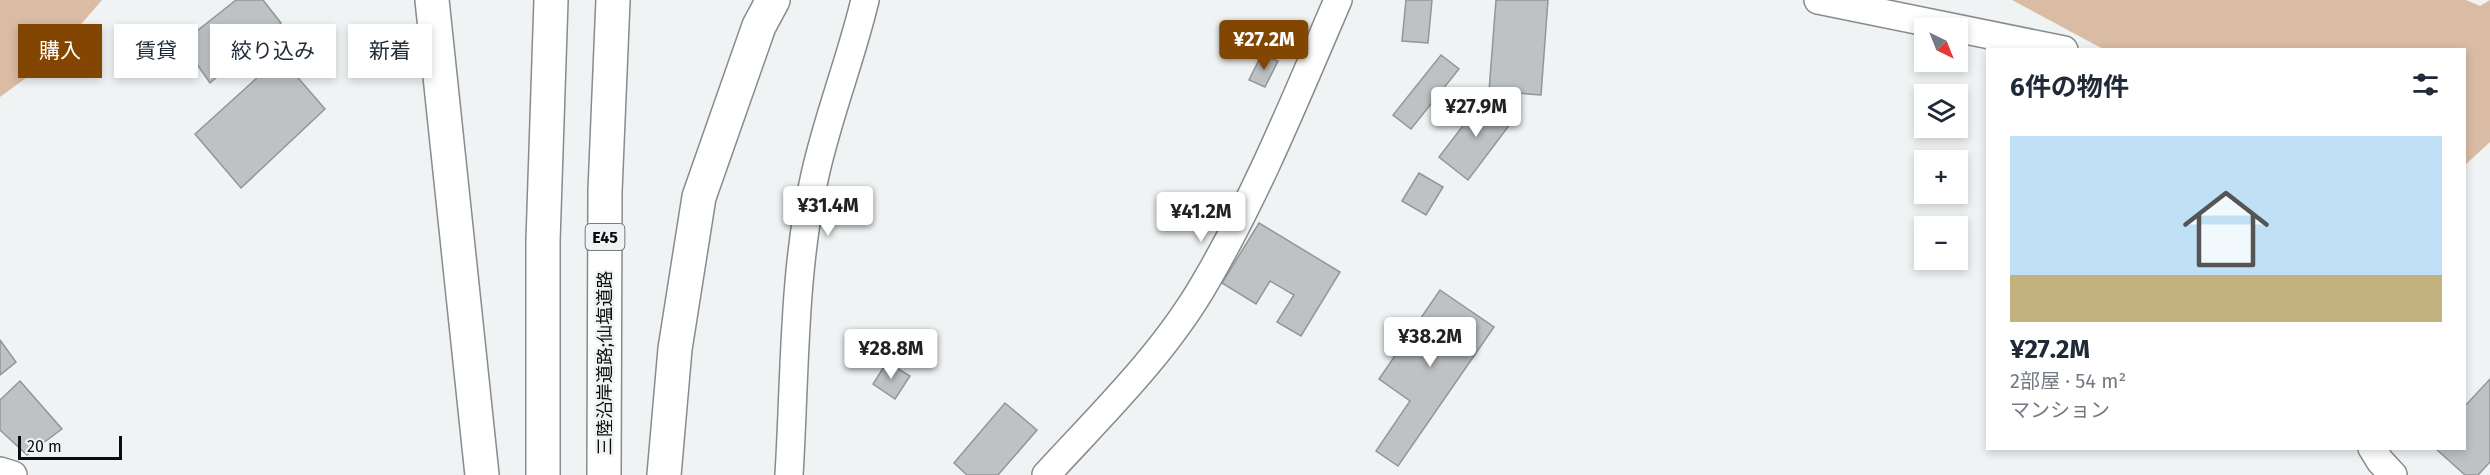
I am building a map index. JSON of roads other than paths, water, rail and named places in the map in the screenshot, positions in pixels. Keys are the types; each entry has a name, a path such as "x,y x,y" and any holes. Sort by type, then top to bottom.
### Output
{"highway":[{"path":"432,0 482,475"},
{"path":"543,475 543,241 551,0"},
{"name":"三陸沿岸道路;仙塩道路","path":"604,475 605,191 613,0"},
{"path":"664,475 675,349 699,197 759,26 773,0"}],"street":[{"path":"789,475 801,266 814,177 865,0"},
{"path":"1046,475 1160,348 1206,283 1263,171 1338,0"},
{"path":"1818,0 2054,48"},
{"path":"2373,450 2380,461 2394,475"},
{"path":"0,471 13,475"}]}
